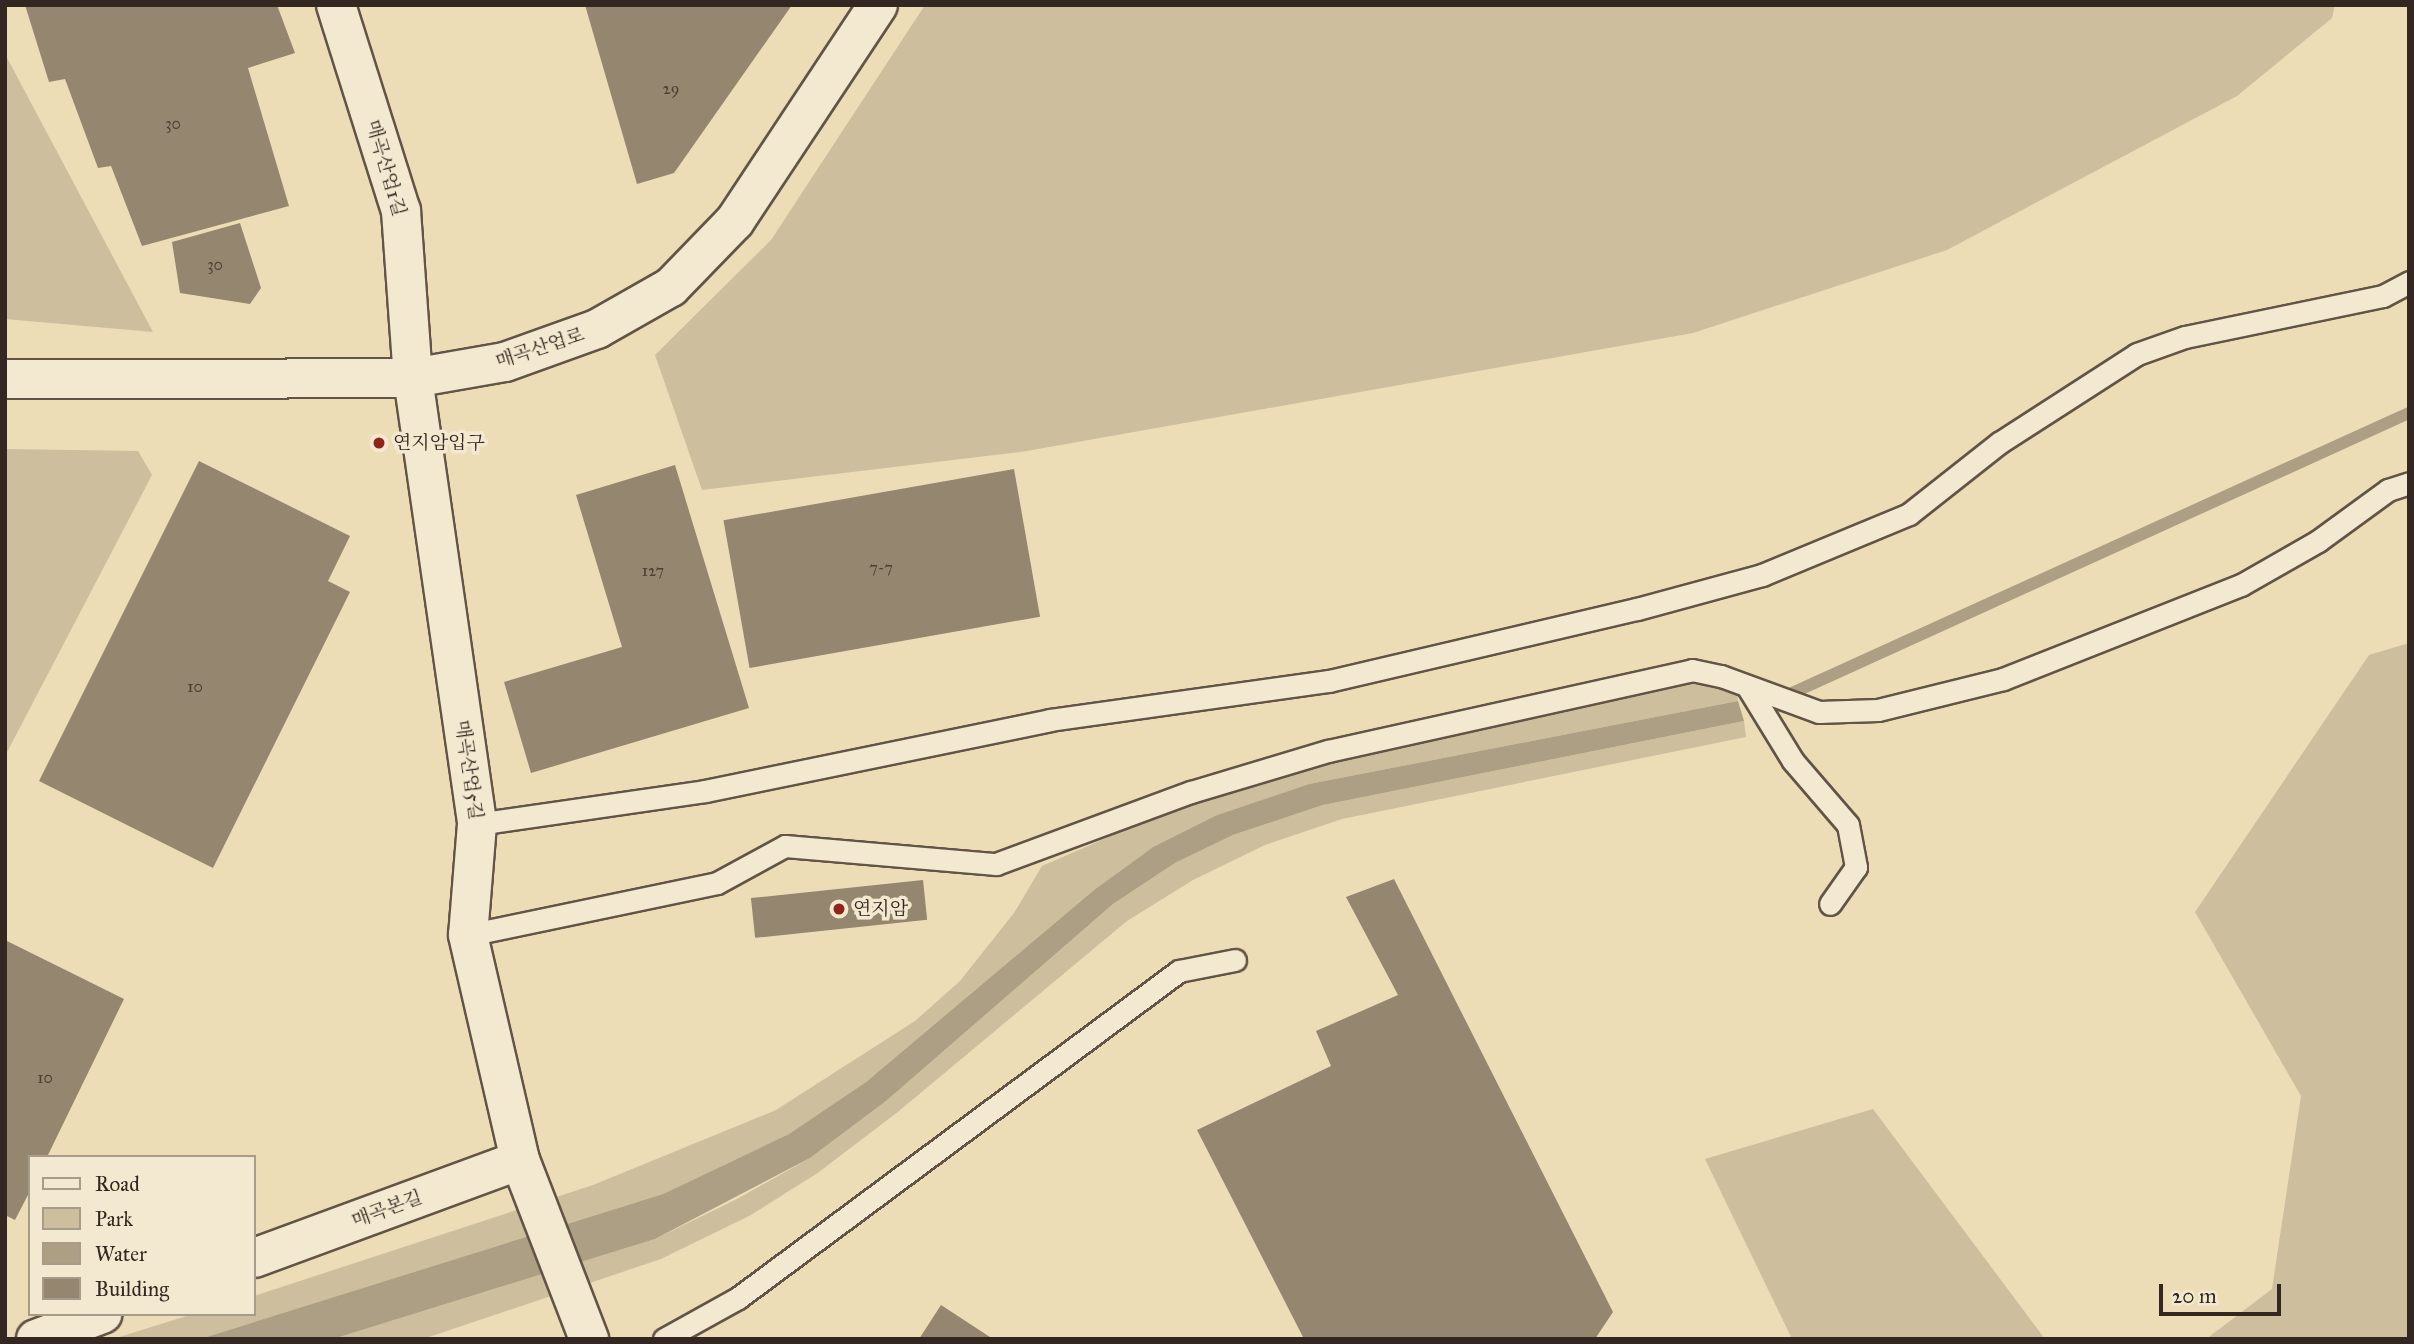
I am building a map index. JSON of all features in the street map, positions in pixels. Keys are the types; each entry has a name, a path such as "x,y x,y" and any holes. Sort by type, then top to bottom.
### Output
{"street":[{"name":"매곡산업1길","path":"336,5 401,211 413,378"},
{"name":"매곡산업로","path":"5,379 413,378 505,362 597,330 671,287 736,221 878,5"},
{"name":"매곡산업5길","path":"413,378 477,824 468,935 520,1160 588,1337"},
{"name":"매곡본길","path":"256,1257 520,1160"},
{"path":"36,1339 97,1316"}],"lane":[{"path":"477,824 705,791 1049,720 1329,681 1749,579 1909,514 1999,443 2137,354 2185,337 2383,296 2409,282"},
{"path":"468,935 717,883 785,846 996,864 1191,792 1328,751 1692,670 1819,712 1878,710 2003,679 2241,585 2318,541 2388,490 2409,483"},
{"path":"1747,686 1793,761 1848,825 1856,867 1830,904"},
{"path":"664,1339 738,1298 1179,971 1235,960"}],"green space":[{"path":"925,5 2335,5 2332,18 2237,96 1947,250 1693,333 1021,452 702,490 655,355 771,240"},
{"path":"5,54 153,332 5,319"},
{"path":"5,449 138,451 152,475 5,756"},
{"path":"2409,643 2409,1339 2206,1339 2272,1289 2301,1096 2195,912 2369,655"},
{"path":"1692,683 1737,691 1738,701 1309,784 1217,815 1153,847 1094,890 866,1082 789,1134 663,1194 200,1339 113,1339 187,1316 256,1316 256,1295 593,1185 776,1110 915,1021 960,981 1014,913 1042,866 1180,806 1339,761"},
{"path":"1744,721 1746,737 1342,819 1265,845 1193,880 1127,921 899,1111 819,1172 751,1215 661,1259 423,1339 333,1339 655,1239 737,1199 810,1158 886,1101 1113,904 1175,863 1233,835 1323,805"},
{"path":"1873,1109 2045,1339 1792,1339 1705,1159"}],"water":[{"path":"1738,701 1744,721 1323,805 1233,835 1175,863 1113,904 886,1101 810,1158 655,1239 333,1339 200,1339 663,1194 789,1134 866,1082 1094,890 1153,847 1217,815 1309,784"}],"building":[{"path":"25,5 277,5 295,53 248,68 289,206 142,246 111,166 98,168 65,79 49,82"},
{"path":"585,5 792,5 674,173 637,184"},
{"path":"240,223 261,288 250,304 180,293 172,242"},
{"path":"199,461 350,536 328,581 350,592 213,868 39,781"},
{"path":"675,465 749,708 531,773 504,682 622,647 576,495"},
{"path":"1014,469 1040,617 750,668 723,520"},
{"path":"1394,879 1613,1312 1595,1339 1304,1339 1197,1130 1331,1066 1316,1031 1398,995 1346,897"},
{"name":"연지암","path":"923,880 927,920 755,938 751,898"},
{"path":"5,940 124,999 48,1155 28,1155 28,1195 15,1220 5,1215"},
{"path":"941,1305 993,1339 919,1339"}],"waterway":[{"path":"1790,694 2409,413"}],"place":[{"name":"연지암입구","path":"379,443"},
{"name":"연지암","path":"839,909"}]}
